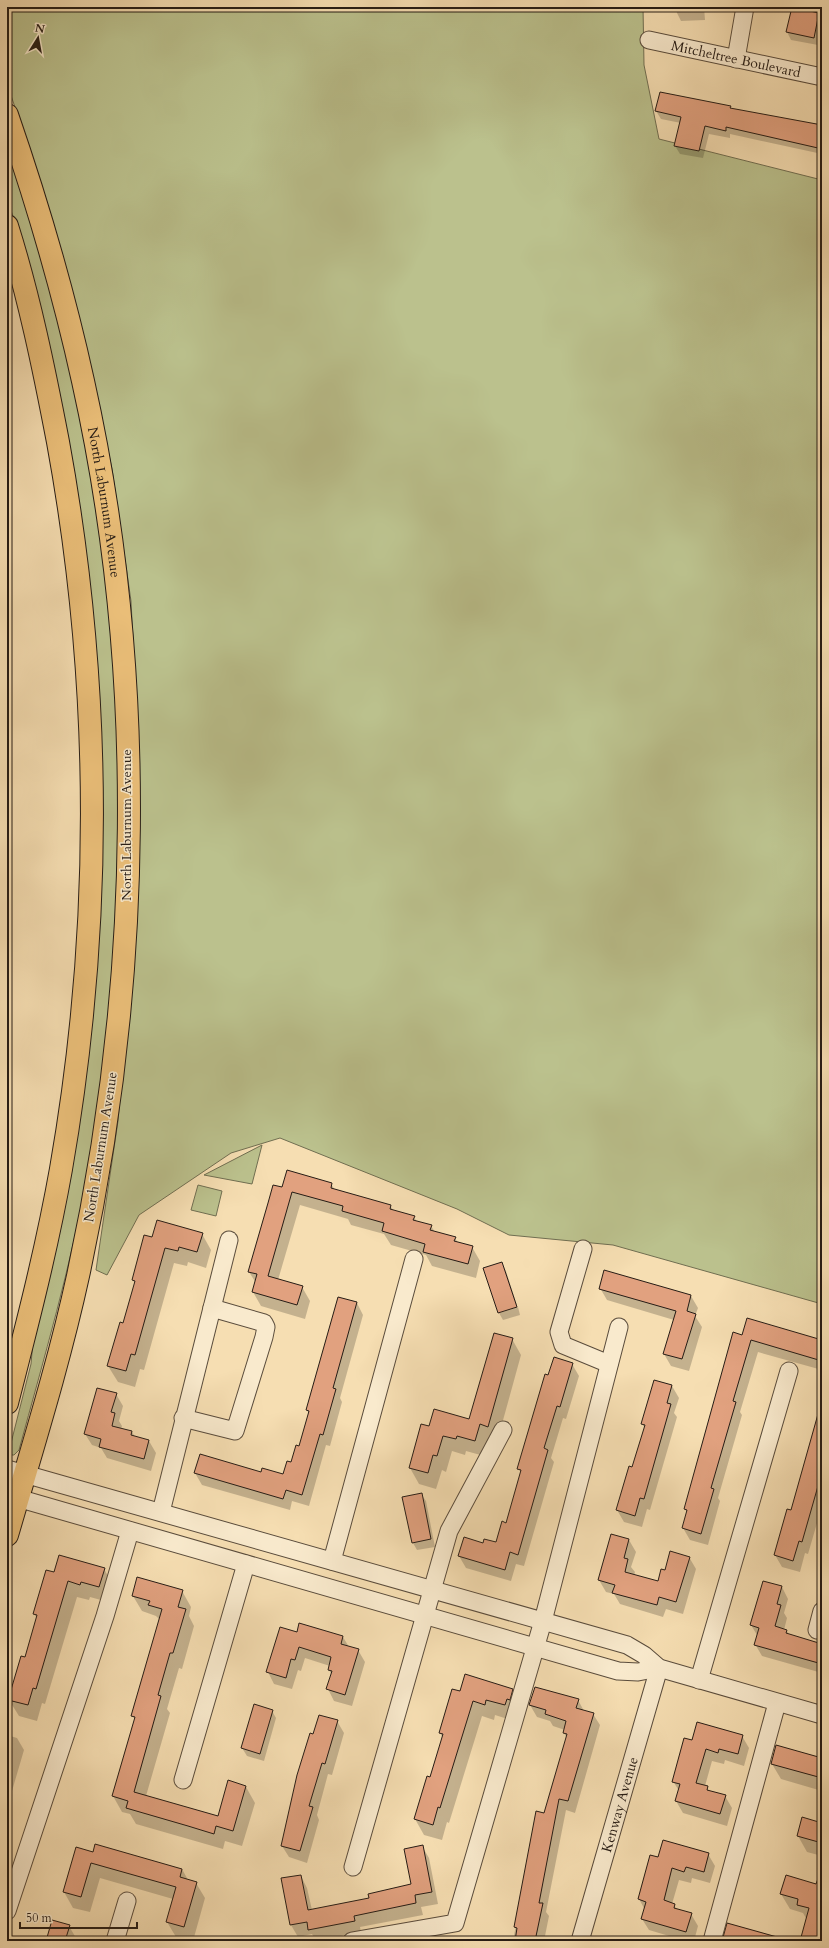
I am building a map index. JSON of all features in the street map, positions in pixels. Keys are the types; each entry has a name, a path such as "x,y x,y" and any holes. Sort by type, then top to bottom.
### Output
{"main road":[{"name":"North Laburnum Avenue","path":"7,115 35,197 62,294 83,383 98,459 119,609 125,691 129,824 122,980 102,1145 78,1276 16,1471 7,1535"},
{"path":"7,226 26,291 45,375 75,545 84,618 90,702 93,829 91,907 85,989 69,1120 49,1232 7,1403"}],"street":[{"path":"736,59 745,7"},
{"name":"Mitcheltree Boulevard","path":"649,40 822,77"},
{"path":"7,1911 105,1616 136,1532 154,1510 183,1418 229,1240"},
{"path":"583,1249 559,1332 563,1344 609,1364"},
{"path":"332,1561 414,1259"},
{"path":"183,1418 236,1431 264,1337 266,1327 264,1323 212,1308"},
{"path":"352,1941 456,1923 535,1647 619,1327"},
{"path":"699,1680 789,1371"},
{"path":"353,1866 431,1589 449,1532 503,1430"},
{"path":"16,1471 627,1645 644,1655 659,1668 822,1715"},
{"path":"12,1496 618,1671 638,1672 659,1668"},
{"path":"183,1780 246,1564"},
{"path":"817,1630 822,1611"},
{"name":"Kenway Avenue","path":"580,1941 659,1668"},
{"path":"712,1941 777,1702"},
{"path":"115,1941 126,1901"}],"green space":[{"path":"7,7 643,7 644,65 659,139 822,180 822,1304 613,1245 509,1235 457,1209 280,1138 231,1153 139,1215 107,1275 96,1270 118,1121 137,898 138,736 131,601 112,469 85,342 27,142 7,84"},
{"path":"7,144 30,210 44,258 74,382 90,469 103,555 112,642 117,730 119,817 117,905 111,993 92,1150 74,1242 19,1450 14,1455 10,1455 9,1451 31,1364 34,1330 64,1188 94,647 15,222 7,199"},
{"path":"262,1145 252,1184 204,1175"},
{"path":"198,1185 222,1191 216,1216 191,1210"}],"building":[{"path":"792,7 819,13 814,38 786,32"},
{"path":"660,92 731,106 730,108 822,125 818,148 726,127 726,131 705,126 699,151 674,146 681,117 655,111"},
{"path":"287,1170 332,1183 331,1188 391,1205 390,1209 415,1216 413,1220 432,1225 430,1230 456,1237 454,1241 473,1246 468,1264 423,1252 425,1244 382,1231 384,1223 342,1211 343,1206 292,1192 268,1276 303,1286 297,1305 252,1292 257,1274 248,1272 273,1185 282,1187"},
{"path":"157,1220 203,1233 197,1252 179,1247 178,1251 165,1248 135,1355 131,1354 126,1371 107,1366 120,1322 123,1323 135,1281 132,1280 144,1235 152,1237"},
{"path":"502,1262 517,1307 498,1313 483,1268"},
{"path":"604,1270 691,1295 687,1311 696,1314 682,1359 663,1354 676,1311 599,1289"},
{"path":"338,1297 357,1302 333,1388 336,1389 323,1435 320,1434 302,1495 286,1490 283,1499 194,1473 200,1454 261,1472 262,1468 283,1474 287,1461 291,1462 296,1445 299,1446 309,1411 306,1410"},
{"path":"747,1318 822,1340 822,1361 751,1340 733,1401 736,1402 711,1488 714,1489 701,1534 682,1528 687,1510 684,1509 733,1332 742,1335"},
{"path":"494,1333 513,1338 488,1427 480,1424 475,1441 457,1436 456,1439 443,1436 437,1456 433,1455 428,1473 409,1468 421,1424 429,1426 434,1409 469,1419"},
{"path":"554,1357 573,1363 560,1407 557,1406 544,1448 548,1450 518,1555 510,1552 505,1570 458,1556 464,1537 483,1543 484,1539 496,1542 502,1521 506,1523 521,1470 517,1469 545,1374 548,1375"},
{"path":"654,1380 672,1385 667,1403 671,1404 644,1499 640,1498 635,1516 616,1510 629,1466 632,1467 645,1425 641,1424"},
{"path":"97,1388 117,1393 111,1412 115,1413 112,1426 132,1431 131,1435 149,1440 144,1459 99,1447 101,1439 84,1434"},
{"path":"818,1414 822,1415 822,1472 802,1542 799,1541 793,1561 774,1555 787,1509 791,1510"},
{"path":"422,1493 431,1539 412,1543 402,1497"},
{"path":"611,1534 629,1539 624,1558 628,1559 625,1572 658,1581 661,1569 665,1570 670,1551 690,1557 676,1602 659,1597 657,1605 612,1593 615,1585 598,1580"},
{"path":"59,1555 105,1568 99,1587 81,1582 80,1585 68,1581 36,1689 33,1688 28,1705 8,1700 21,1656 25,1657 37,1615 33,1614 46,1570 54,1572"},
{"path":"137,1577 183,1590 178,1607 186,1609 173,1653 170,1653 158,1695 161,1696 134,1792 218,1816 228,1780 246,1786 233,1831 216,1826 214,1834 126,1808 128,1801 112,1796 135,1717 131,1716 162,1609 148,1605 150,1601 132,1596"},
{"path":"763,1581 782,1586 777,1604 781,1605 775,1626 787,1630 786,1633 822,1644 822,1664 754,1645 759,1628 750,1625"},
{"path":"299,1623 343,1636 341,1644 359,1649 345,1695 326,1689 332,1671 328,1670 331,1657 299,1647 295,1660 291,1659 286,1678 266,1672 280,1627 297,1632"},
{"path":"465,1674 513,1689 510,1700 507,1699 505,1705 486,1700 485,1705 473,1701 440,1808 438,1807 433,1825 414,1819 427,1776 430,1777 443,1734 439,1733 452,1689 460,1691"},
{"path":"535,1687 579,1699 576,1708 594,1713 568,1801 559,1799 539,1903 543,1903 535,1941 515,1941 517,1928 514,1927 536,1811 544,1813 567,1734 563,1733 566,1721 545,1714 546,1710 529,1705"},
{"path":"254,1704 273,1710 260,1754 241,1748"},
{"path":"319,1715 338,1720 325,1764 322,1763 309,1806 313,1807 300,1851 281,1846 297,1775 310,1733 313,1734"},
{"path":"697,1722 743,1735 738,1754 719,1749 718,1753 706,1749 696,1783 708,1786 707,1790 726,1795 720,1814 675,1801 680,1784 672,1782 684,1738 692,1740"},
{"path":"776,1745 822,1758 822,1778 771,1764"},
{"path":"802,1817 822,1823 822,1843 797,1836"},
{"path":"663,1840 709,1853 704,1872 686,1867 684,1872 672,1868 664,1900 675,1904 674,1908 692,1913 686,1932 641,1919 646,1902 638,1899 650,1855 658,1857"},
{"path":"95,1844 182,1869 180,1877 197,1882 184,1927 166,1922 176,1887 91,1863 81,1897 63,1892 76,1847 93,1852"},
{"path":"423,1845 432,1892 415,1895 416,1903 354,1916 355,1921 308,1930 307,1922 290,1925 281,1878 301,1875 308,1910 369,1898 368,1894 411,1884 404,1849"},
{"path":"786,1875 816,1884 819,1876 822,1876 822,1941 800,1941 809,1908 797,1905 798,1899 780,1894"},
{"path":"52,1920 70,1925 65,1941 46,1941"},
{"path":"727,1923 777,1937 777,1941 722,1941"}]}
